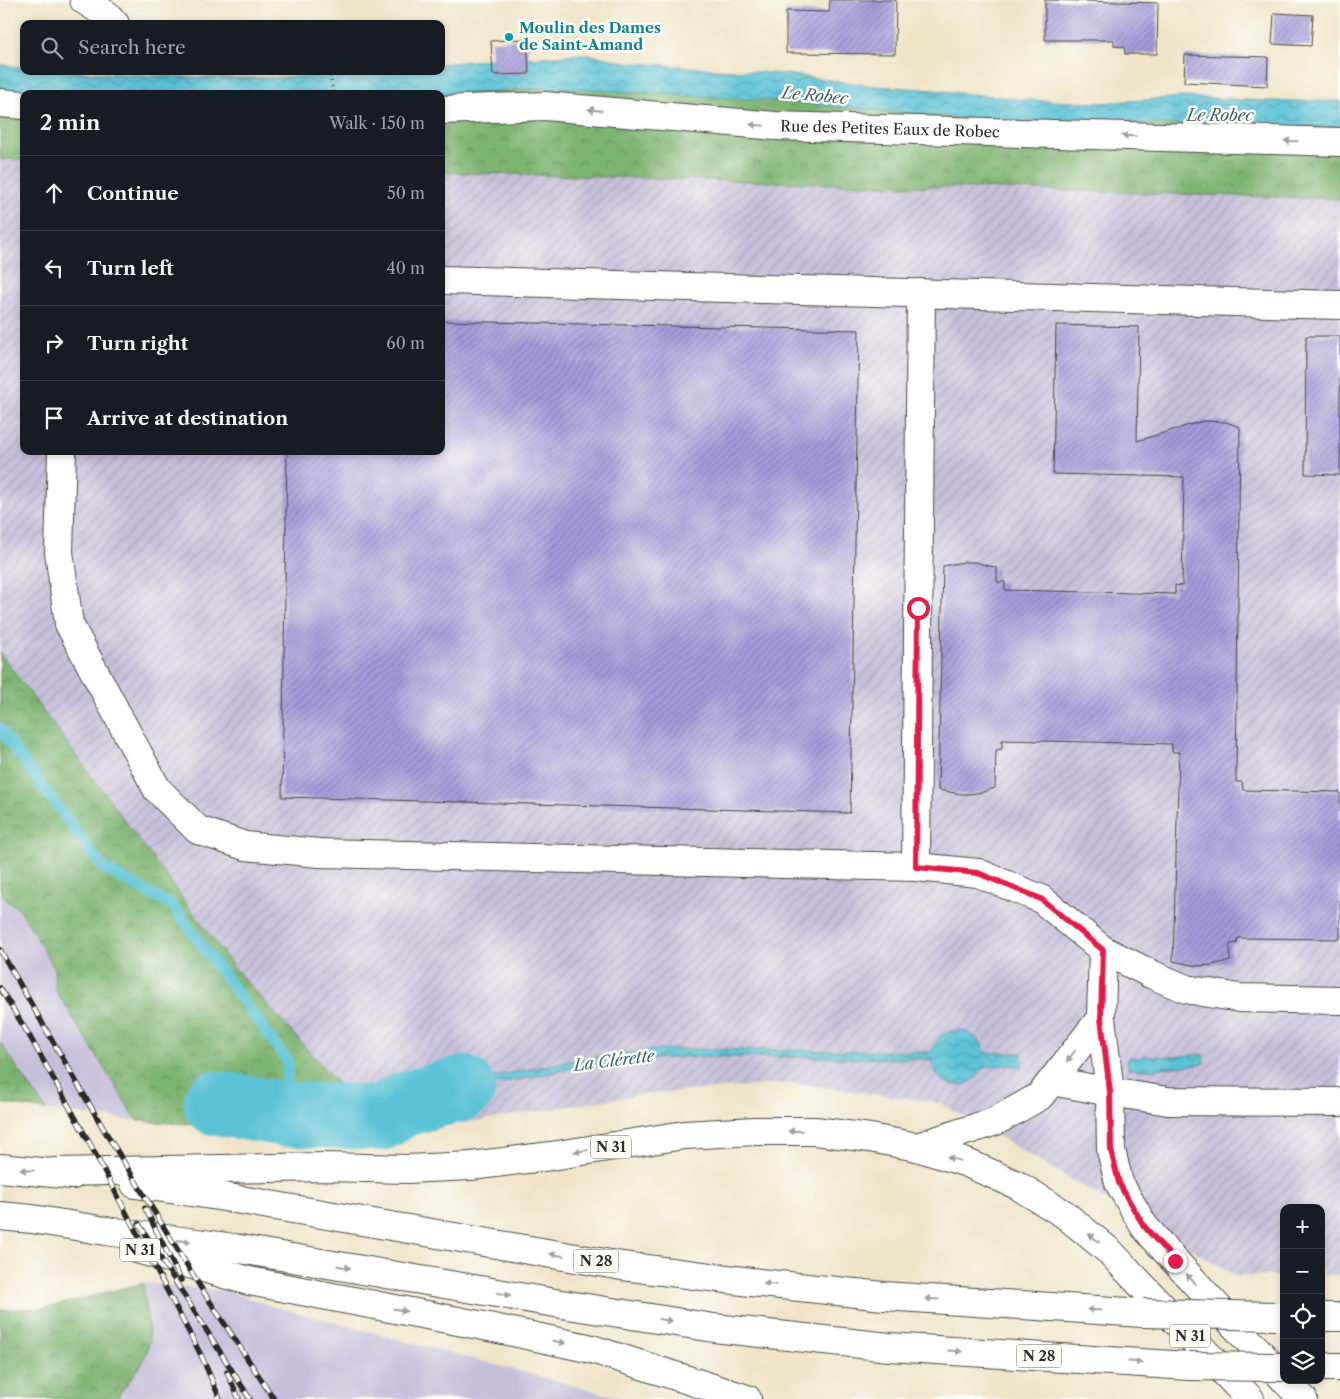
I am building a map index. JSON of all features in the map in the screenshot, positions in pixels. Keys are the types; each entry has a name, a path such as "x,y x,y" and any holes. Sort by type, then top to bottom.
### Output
{"main road":[{"path":"84,0 110,13"},
{"path":"0,102 20,104"},
{"name":"Rue des Petites Eaux de Robec","path":"445,110 545,106 775,126 1340,142"},
{"path":"445,280 1340,305"},
{"path":"916,867 921,293"},
{"path":"62,455 60,552 70,624 157,789 198,830 245,846 319,853 916,867 978,873 1041,899 1103,950 1186,989 1239,998 1340,1000"},
{"path":"1103,950 1101,1018 1110,1092 1111,1150 1119,1183 1144,1226 1280,1374"},
{"path":"917,1147 996,1121 1040,1096 1101,1018"},
{"path":"1052,1081 1168,1101 1340,1102"},
{"name":"N 31","path":"55,1172 326,1167 407,1169 471,1166 551,1156 684,1135 755,1131 815,1131 870,1138 917,1147 967,1163 1017,1185 1064,1214 1109,1250 1250,1399"},
{"name":"N 28","path":"0,1168 55,1172 218,1196 622,1266 751,1282 884,1296 1143,1313 1279,1316"},
{"name":"N 28","path":"0,1216 234,1248 714,1328 889,1346 1189,1366 1280,1367"},
{"name":"N 31","path":"32,1219 249,1280 489,1327 592,1350 747,1399"},
{"path":"1325,1317 1340,1317"},
{"path":"1290,1384 1303,1399"}],"path":[{"path":"331,75 332,90"}],"shaded area":[{"path":"0,159 20,160 20,455 445,455 445,172 1340,199 1340,1275 1325,1275 1325,1204 1280,1204 1280,1276 1237,1276 941,1103 794,1083 644,1094 385,1136 236,970 0,653"},
{"path":"0,889 8,902 20,909 54,968 55,989 137,1121 46,1110 0,1042"},
{"path":"143,1283 228,1291 268,1305 625,1399 116,1399 142,1364 150,1342"}],"green space":[{"path":"553,88 621,90 778,101 981,120 1298,127 1340,126 1340,199 445,172 445,96"},
{"path":"0,91 20,94 20,160 0,159"},
{"path":"0,653 236,970 385,1136 137,1121 55,989 54,968 20,909 8,902 0,889"},
{"path":"0,1042 46,1110 0,1103"},
{"path":"143,1283 150,1342 142,1364 116,1399 0,1399 0,1310 46,1308"}],"water":[{"name":"Le Robec","path":"586,54 631,63 785,74 874,86 1027,100 1100,103 1184,97 1268,101 1340,101 1340,126 1298,127 981,120 778,101 568,88 519,89 445,96 445,90 20,90 20,93 0,91 0,65 20,67 20,75 151,75 255,78 308,75 445,75 445,64 492,59 493,75 529,74 528,58"},
{"path":"953,1030 964,1031 974,1036 981,1043 986,1053 1022,1053 1022,1067 1002,1065 987,1067 972,1081 963,1085 956,1085 950,1084 939,1077 931,1059 684,1057 626,1061 570,1069 482,1087 404,1109 397,1112 386,1122 375,1113 395,1103 460,1084 590,1058 679,1049 931,1052 939,1038"},
{"path":"1203,1054 1204,1064 1140,1070 1128,1069 1128,1057 1175,1057"}],"building":[{"path":"830,0 896,0 895,54 786,53 786,11 829,12"},
{"path":"1045,0 1158,3 1157,54 1125,54 1124,47 1114,46 1114,40 1045,40"},
{"path":"1274,13 1313,15 1311,46 1272,44"},
{"path":"527,39 529,74 493,75 491,41"},
{"path":"1185,55 1268,57 1267,86 1184,82"},
{"path":"445,321 859,330 850,813 282,797 287,455 445,455"},
{"path":"1056,325 1139,327 1137,441 1203,421 1226,422 1240,427 1236,782 1242,782 1243,790 1340,792 1340,939 1238,938 1237,943 1230,944 1230,961 1196,966 1173,961 1179,752 1172,752 1172,744 1002,740 1002,749 996,750 995,788 969,794 938,790 943,566 975,562 997,568 997,582 1005,582 1005,590 1175,594 1175,585 1182,586 1184,477 1053,474"},
{"path":"1306,336 1340,336 1340,475 1305,474"}],"waterway":[{"path":"0,729 103,868 173,906 288,1062 284,1114"},
{"name":"La Clérette","path":"216,1103 284,1114 381,1118 402,1105 463,1088"}],"railway":[{"path":"0,950 106,1133 201,1288 274,1399"},
{"path":"0,988 29,1035 89,1142 201,1355 220,1399"},
{"path":"145,1208 181,1280"},
{"path":"139,1224 250,1399"},
{"path":"227,1372 239,1399"}],"place":[{"name":"Moulin des Dames de Saint-Amand","path":"509,37"}],"route":[{"path":"918,608 916,867 978,873 1041,899 1103,950 1101,1018 1110,1092 1111,1150 1119,1183 1129,1201 1144,1226 1175,1261"}]}
